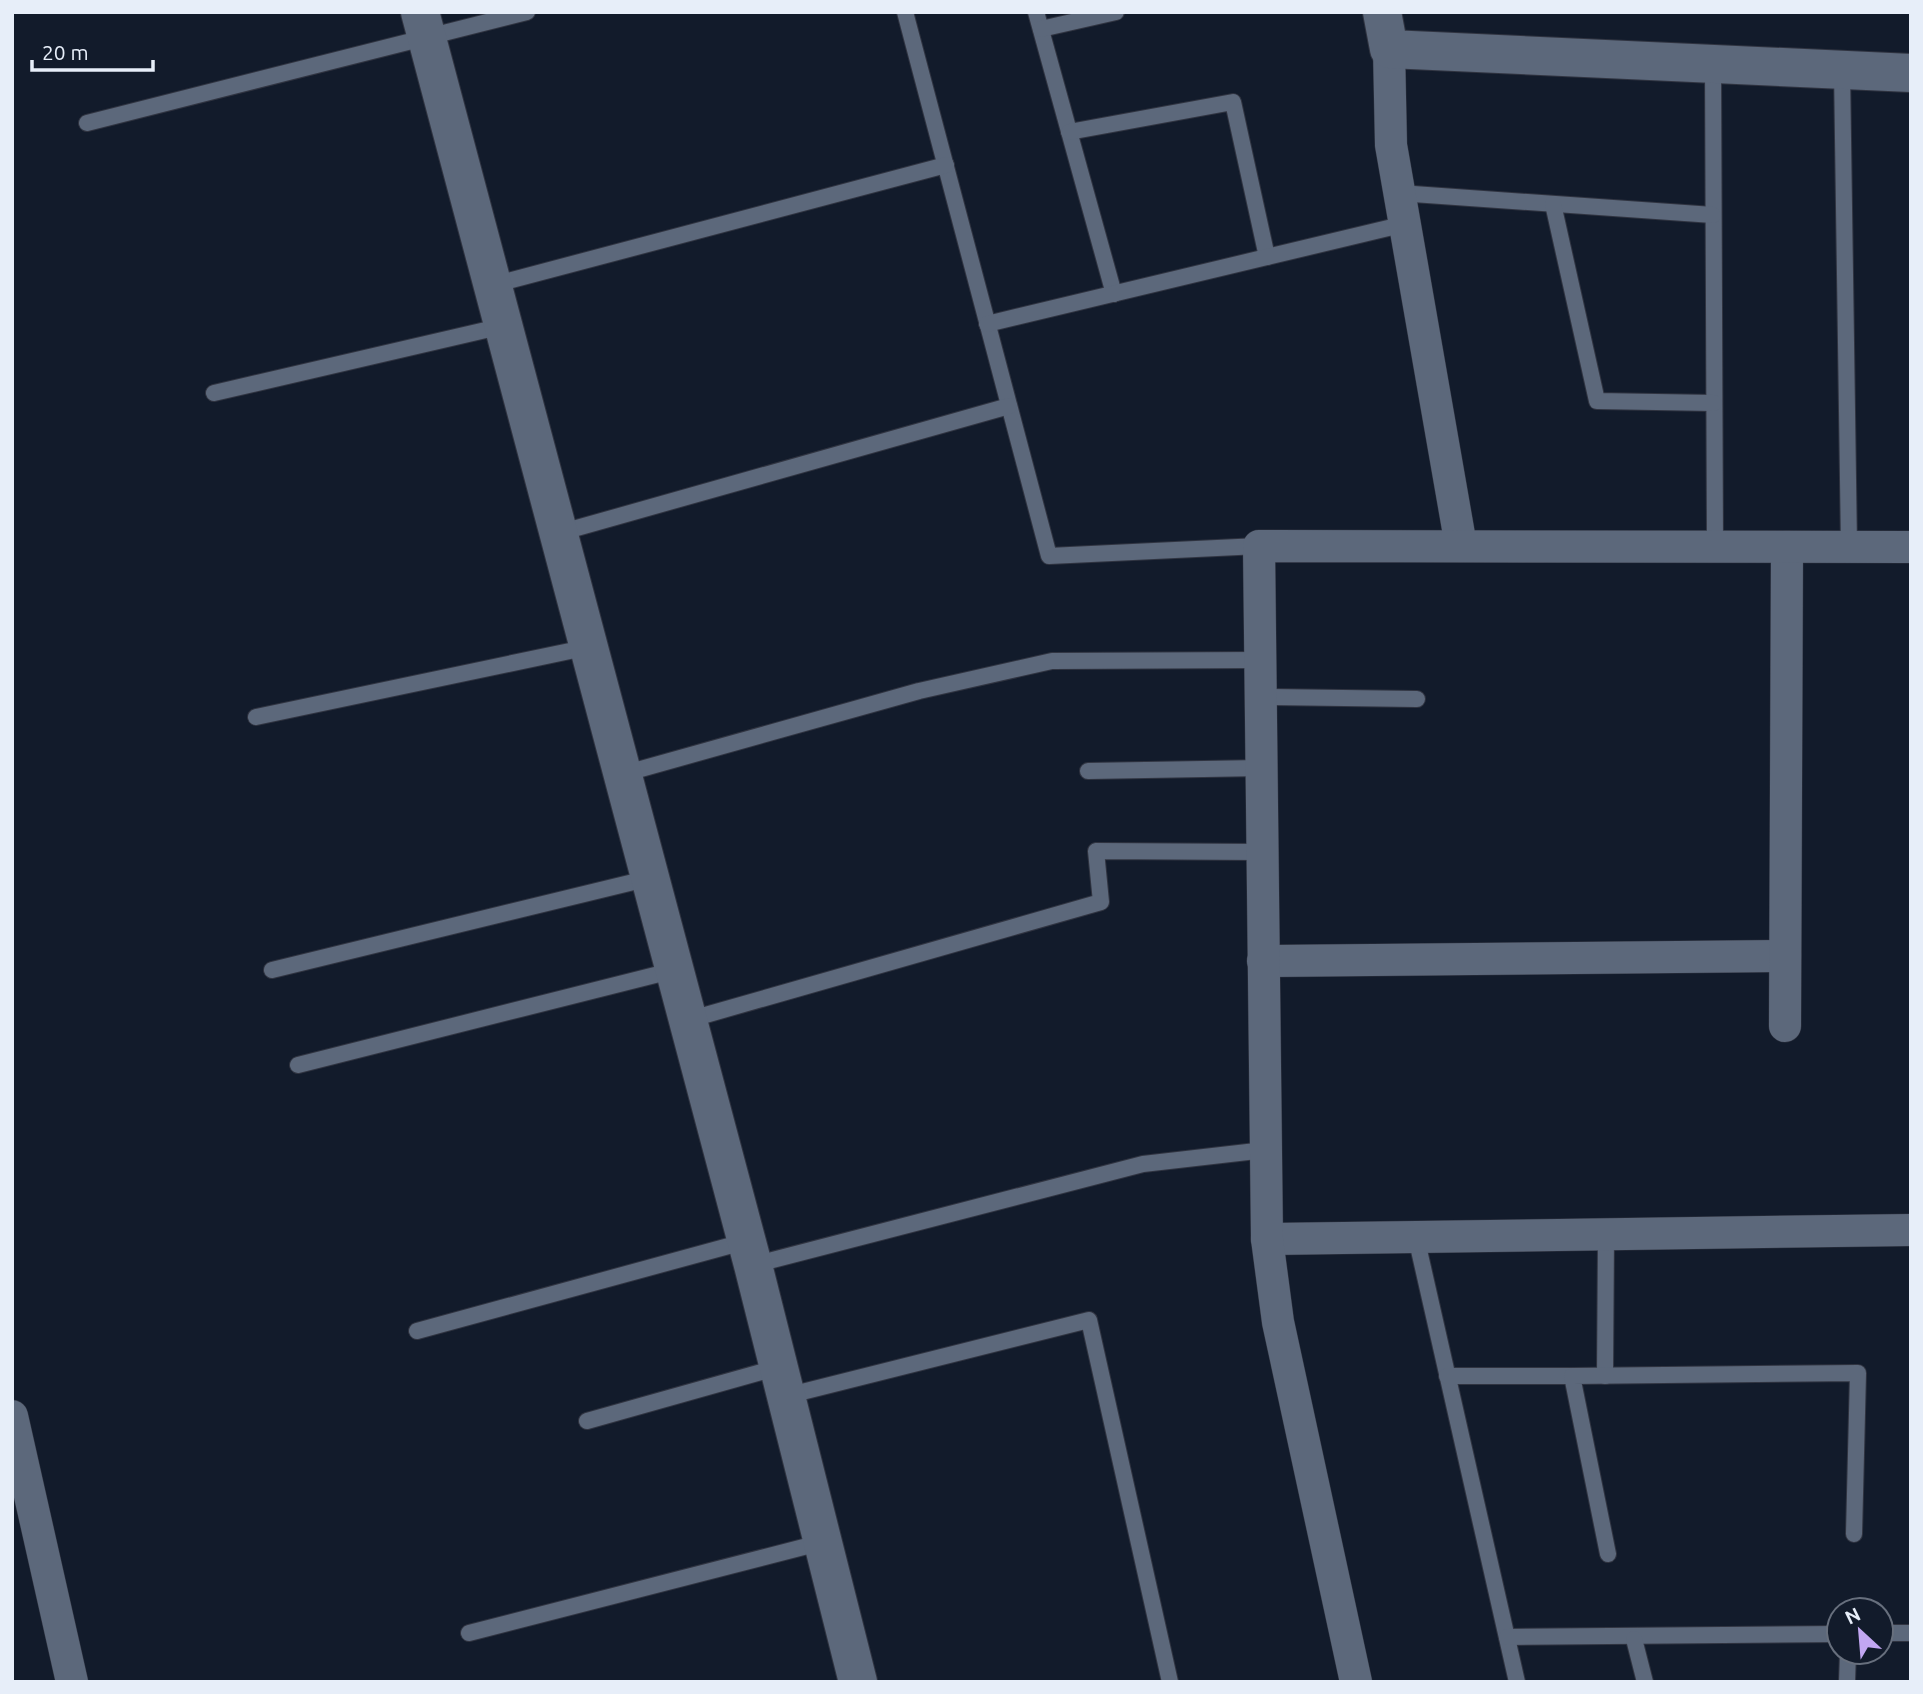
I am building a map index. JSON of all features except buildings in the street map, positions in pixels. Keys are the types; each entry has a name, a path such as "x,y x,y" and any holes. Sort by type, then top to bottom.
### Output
{"street":[{"path":"1381,12 1389,49 1391,145 1461,546"},
{"path":"424,25 750,1253 858,1682"},
{"path":"1389,49 1911,73"},
{"path":"1356,1682 1278,1322 1267,1239 1259,546 1911,547"},
{"path":"1784,1026 1787,547"},
{"path":"1263,961 1785,956"},
{"path":"1267,1239 1911,1230"},
{"path":"12,1416 72,1682"}],"lane":[{"path":"88,123 424,25 527,12"},
{"path":"905,12 1049,556 1259,546"},
{"path":"1036,12 1114,294"},
{"path":"1041,29 1116,12"},
{"path":"1713,64 1715,547"},
{"path":"1842,70 1849,547"},
{"path":"1069,132 1233,102 1267,257"},
{"path":"493,285 946,165"},
{"path":"1399,193 1713,215"},
{"path":"1553,204 1597,401 1714,403"},
{"path":"987,324 1405,224"},
{"path":"214,393 503,326"},
{"path":"559,533 1009,406"},
{"path":"256,717 589,647"},
{"path":"622,774 919,691 1052,661 1260,660"},
{"path":"1261,697 1417,699"},
{"path":"1088,771 1261,768"},
{"path":"688,1020 1101,902 1096,851 1262,852"},
{"path":"272,970 650,878"},
{"path":"298,1065 675,970"},
{"path":"417,1331 1143,1164 1265,1150"},
{"path":"1605,1376 1606,1235"},
{"path":"1416,1237 1517,1682"},
{"path":"587,1421 1089,1320 1170,1682"},
{"path":"1447,1376 1858,1373 1854,1534"},
{"path":"1572,1376 1608,1554"},
{"path":"469,1633 823,1542"},
{"path":"1507,1637 1634,1639 1825,1634"},
{"path":"1634,1639 1645,1682"}]}
